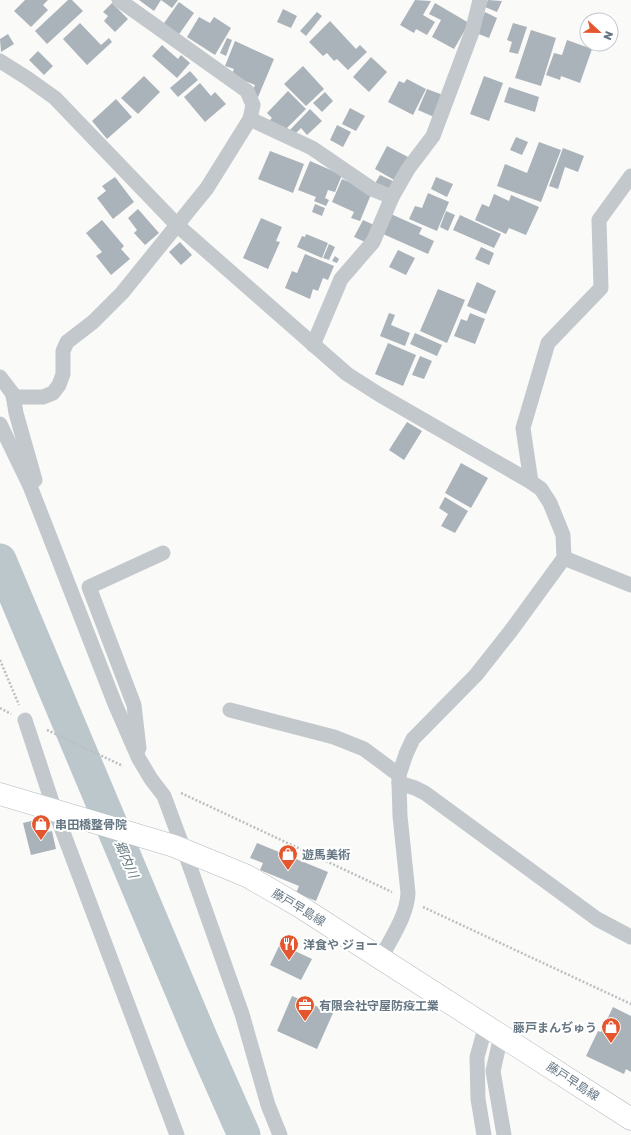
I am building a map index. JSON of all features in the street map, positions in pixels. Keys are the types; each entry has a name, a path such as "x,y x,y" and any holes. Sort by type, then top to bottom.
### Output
{"main road":[{"name":"藤戸早島線","path":"0,794 179,848 247,876 299,906 631,1119"}],"street":[{"path":"13,397 43,397 53,393 59,385 63,374 63,351 67,342 93,322 122,293 207,188 250,119 253,105 247,91 119,0"},
{"path":"314,345 341,279 373,242 392,197 408,169 433,136 472,32 480,0"},
{"path":"0,61 55,98 177,225 347,374 380,395 531,482 541,489 550,503 563,535 564,558 510,632 476,675 413,739 406,754 399,779 400,816 408,900 401,920 381,958"},
{"path":"250,119 312,148 372,189 392,197"},
{"path":"531,482 523,428 548,343 601,288 599,220 631,176"},
{"path":"0,377 13,394 16,413 35,479 35,497"},
{"path":"0,424 35,497 115,704 143,771 164,796 179,848 242,1014 268,1105 280,1135"},
{"path":"143,771 134,705 89,587 163,553"},
{"path":"564,558 631,584"},
{"path":"81,617 98,611"},
{"path":"230,710 334,737 364,749 399,779 425,794 596,919 631,937"},
{"path":"25,720 56,811 178,1135"},
{"path":"484,1135 478,1099 477,1057 494,1030"},
{"path":"494,1030 493,1071 504,1135"}],"path":[{"path":"0,660 25,720 143,771"},
{"path":"179,792 631,1004"}],"building":[{"path":"25,0 48,0 43,5 48,10 31,27 14,11"},
{"path":"68,0 72,0 83,11 47,44 35,31"},
{"path":"139,0 161,0 154,11"},
{"path":"161,0 178,0 172,8"},
{"path":"415,0 431,1 423,15 435,22 427,35 416,29 414,33 400,25"},
{"path":"488,0 502,1 497,12 485,7"},
{"path":"179,2 194,13 177,37 162,26"},
{"path":"112,3 128,19 115,32 104,21 108,16 103,12"},
{"path":"435,3 469,23 454,49 432,37 441,20 429,14"},
{"path":"283,9 297,16 291,28 277,22"},
{"path":"317,12 322,16 306,36 300,31"},
{"path":"485,12 497,18 489,38 476,33"},
{"path":"199,17 210,23 214,17 231,28 215,55 187,37"},
{"path":"330,21 356,49 360,45 367,52 348,70 337,59 334,61 327,53 323,56 309,42"},
{"path":"80,23 101,45 109,38 112,42 87,65 63,39"},
{"path":"513,23 527,27 518,54 509,52 512,42 507,40"},
{"path":"531,30 556,38 541,86 515,78"},
{"path":"8,34 14,44 1,52 0,39"},
{"path":"227,38 232,40 226,56 220,53"},
{"path":"567,40 579,44 579,52 591,52 580,83 561,76 560,80 546,75 554,53 562,55"},
{"path":"235,41 274,59 258,97 251,94 255,85 231,75 234,69 225,66"},
{"path":"162,45 178,59 181,55 190,63 177,78 152,56"},
{"path":"38,51 53,66 44,75 29,60"},
{"path":"371,57 387,72 369,92 353,77"},
{"path":"303,66 324,89 306,106 284,84"},
{"path":"190,71 198,80 178,97 170,88"},
{"path":"144,76 160,92 138,114 121,98"},
{"path":"484,76 503,83 489,121 470,114"},
{"path":"407,79 426,89 413,115 388,102 399,81 404,83"},
{"path":"200,83 211,96 215,92 226,104 205,122 184,97"},
{"path":"509,87 539,97 535,112 504,102"},
{"path":"427,89 443,95 434,117 418,110"},
{"path":"288,91 306,109 286,129 269,121 272,118 267,113"},
{"path":"325,92 333,101 322,112 313,103"},
{"path":"116,99 132,117 107,139 92,121"},
{"path":"350,108 365,116 356,131 342,124"},
{"path":"310,109 322,121 307,135 301,128 294,135 289,131"},
{"path":"337,125 351,132 343,147 330,140"},
{"path":"516,137 528,142 522,155 510,150"},
{"path":"539,142 561,150 541,202 497,186 505,164 527,173"},
{"path":"387,146 408,157 396,181 375,169"},
{"path":"563,148 584,156 578,172 565,167 558,189 549,186"},
{"path":"270,151 304,164 293,193 258,179"},
{"path":"310,161 342,175 335,192 328,190 325,198 329,200 326,206 314,201 316,197 298,190"},
{"path":"380,175 395,182 389,193 374,185"},
{"path":"115,177 134,202 113,219 97,198 106,191 102,186"},
{"path":"436,177 453,184 447,197 431,189"},
{"path":"342,179 372,192 360,221 351,218 354,212 332,202"},
{"path":"428,193 449,202 437,231 409,219 415,206 422,208"},
{"path":"494,194 509,201 511,195 539,207 526,235 509,228 506,234 475,220 482,204 489,207"},
{"path":"315,204 325,208 322,216 312,212"},
{"path":"138,209 159,233 145,245 134,233 137,230 128,218"},
{"path":"446,211 455,215 448,231 440,227"},
{"path":"391,214 422,228 419,234 434,241 428,254 383,234"},
{"path":"460,215 501,234 494,248 453,230"},
{"path":"261,218 282,227 276,241 280,242 268,269 243,258"},
{"path":"102,220 124,246 121,249 130,259 111,275 96,256 102,252 86,233"},
{"path":"363,220 374,225 365,242 354,237"},
{"path":"306,234 328,243 322,258 297,247 302,236 305,237"},
{"path":"180,242 192,255 181,265 169,252"},
{"path":"329,244 335,247 329,260 323,258"},
{"path":"481,247 494,253 489,265 475,259"},
{"path":"398,250 415,258 406,275 389,267"},
{"path":"305,254 334,266 328,280 323,278 318,291 313,289 310,299 285,288 292,271 297,273"},
{"path":"335,256 339,259 337,263 332,261"},
{"path":"477,282 496,291 486,314 467,306"},
{"path":"438,289 465,300 447,343 420,331"},
{"path":"389,313 395,315 391,325 410,333 405,346 380,336"},
{"path":"470,313 485,319 475,344 454,336 461,319 467,321"},
{"path":"415,333 442,345 437,356 410,344"},
{"path":"388,343 416,355 403,386 375,374"},
{"path":"420,356 432,361 424,379 412,375"},
{"path":"407,422 422,431 404,460 389,450"},
{"path":"461,463 488,478 471,508 445,493"},
{"path":"445,497 468,511 455,533 441,526 448,514 439,508"},
{"name":"串田橋整骨院","path":"39,819 42,833 52,831 56,849 31,855 23,823"},
{"path":"257,843 328,872 316,901 296,893 299,886 260,870 263,863 250,858"},
{"path":"280,944 312,959 301,980 270,965"},
{"name":"有限会社守屋防疫工業","path":"292,996 333,1013 317,1049 277,1031"},
{"name":"藤戸まんぢゅう","path":"613,1007 631,1016 631,1072 626,1069 624,1074 586,1056 598,1031 601,1032"}],"waterway":[{"name":"郷内川","path":"0,560 202,1040 244,1135"}],"place":[{"name":"串田橋整骨院","path":"41,841"},
{"name":"遊馬美術","path":"288,871"},
{"name":"洋食や ジョー","path":"289,961"},
{"name":"有限会社守屋防疫工業","path":"305,1022"},
{"name":"藤戸まんぢゅう","path":"611,1044"}]}
